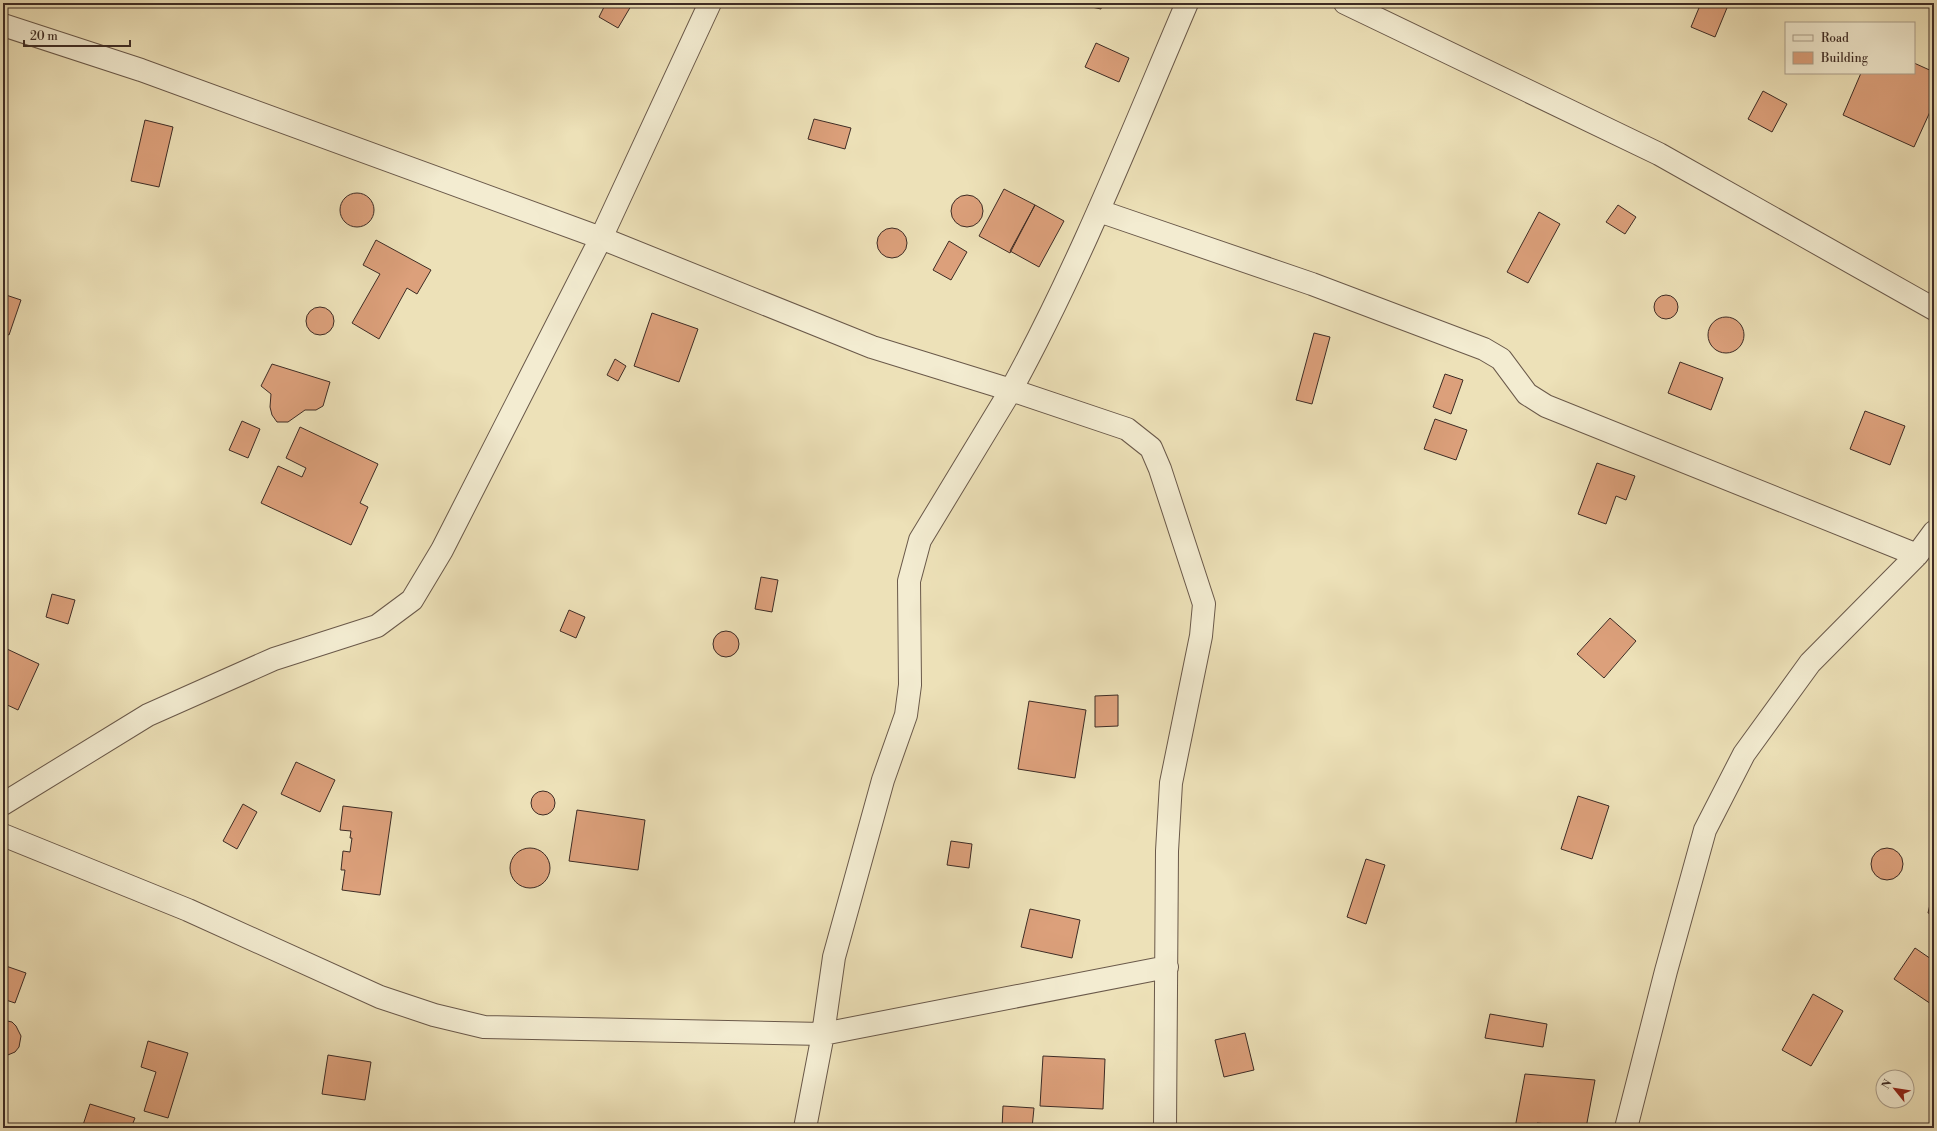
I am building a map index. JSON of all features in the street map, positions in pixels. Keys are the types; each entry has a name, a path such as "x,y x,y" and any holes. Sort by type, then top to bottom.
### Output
{"street":[{"path":"3,804 148,715 274,659 377,626 412,600 442,550 601,238 710,3"},
{"path":"805,1128 824,1034 834,957 883,780 906,715 910,685 909,581 920,540 1011,390 1040,337 1099,211 1187,3"},
{"path":"1345,3 1659,154 1934,309"},
{"path":"3,25 141,70 601,238 872,347 1011,390 1127,429 1151,448 1165,484 1204,604 1201,636 1171,784 1167,851 1165,1128"},
{"path":"1099,211 1312,284 1484,349 1500,359 1527,394 1546,406 1917,555"},
{"path":"1626,1128 1666,971 1705,830 1744,754 1810,663 1917,555 1934,532"},
{"path":"3,836 188,910 380,996 434,1015 484,1027 824,1034 1166,968"}],"building":[{"path":"606,3 626,3 631,6 618,28 599,17"},
{"path":"1073,3 1102,3 1101,9"},
{"path":"1701,3 1729,3 1715,37 1691,27"},
{"path":"1096,43 1129,58 1119,82 1085,67"},
{"path":"1915,63 1934,72 1934,103 1914,147 1843,115 1861,74 1915,74"},
{"path":"1763,91 1787,104 1772,132 1748,119"},
{"path":"814,119 851,128 845,149 808,139"},
{"path":"145,120 173,127 159,187 131,181"},
{"path":"1004,189 1035,205 1010,253 979,236"},
{"path":"354,193 360,193 364,194 371,200 374,210 373,217 367,224 360,227 354,227 350,226 343,220 340,213 340,207 341,203 347,196"},
{"path":"967,195 978,200 983,211 978,222 967,227 956,222 951,211 956,200"},
{"path":"1035,205 1064,221 1039,267 1010,251"},
{"path":"1618,205 1636,217 1625,234 1606,222"},
{"path":"1539,212 1560,224 1528,283 1507,272"},
{"path":"892,228 898,229 906,237 906,249 898,257 892,258 886,257 878,249 877,243 878,237 886,229"},
{"path":"376,240 431,270 417,294 407,288 379,339 352,323 380,274 363,265"},
{"path":"949,241 967,252 951,280 933,270"},
{"path":"3,294 21,300 9,335 3,333"},
{"path":"1666,295 1675,298 1678,307 1675,316 1666,319 1657,316 1654,307 1657,298"},
{"path":"320,307 330,311 334,321 330,331 320,335 310,331 306,321 310,311"},
{"path":"652,313 698,329 679,382 634,366"},
{"path":"1726,317 1739,322 1744,335 1739,348 1726,353 1713,348 1708,335 1713,322"},
{"path":"1314,333 1330,337 1312,404 1296,400"},
{"path":"615,359 626,366 618,381 607,375"},
{"path":"1680,362 1723,378 1711,410 1668,393"},
{"path":"272,364 330,382 323,406 316,410 305,410 288,422 277,422 272,415 270,407 271,394 261,386"},
{"path":"1445,374 1463,380 1451,414 1433,407"},
{"path":"1865,411 1905,426 1890,465 1850,449"},
{"path":"1435,419 1467,430 1456,460 1424,449"},
{"path":"242,421 260,429 248,458 229,450"},
{"path":"300,427 378,464 360,503 368,507 351,545 261,503 278,466 302,477 306,468 286,458"},
{"path":"1597,463 1635,476 1626,500 1616,496 1606,524 1578,514"},
{"path":"761,577 778,580 772,612 755,609"},
{"path":"52,594 75,600 68,624 46,617"},
{"path":"569,610 585,617 576,638 560,631"},
{"path":"1610,618 1636,641 1604,678 1577,654"},
{"path":"726,631 735,635 739,644 735,653 726,657 717,653 713,644 717,635"},
{"path":"7,649 39,664 18,710 3,703 3,657"},
{"path":"1118,695 1118,726 1095,727 1095,696"},
{"path":"1029,701 1086,710 1075,778 1018,769"},
{"path":"296,762 335,780 320,812 281,794"},
{"path":"543,791 551,795 555,803 551,811 543,815 535,811 531,803 535,795"},
{"path":"1578,796 1609,806 1592,859 1561,849"},
{"path":"243,804 257,812 237,849 223,841"},
{"path":"343,806 392,812 380,895 342,890 345,870 341,870 343,851 350,852 352,838 350,838 351,831 340,830"},
{"path":"577,810 645,820 638,870 569,861"},
{"path":"951,841 972,844 969,868 947,865"},
{"path":"530,848 538,850 544,854 548,860 550,868 548,876 544,882 538,886 530,888 522,886 516,882 512,876 510,868 512,860 516,854 522,850"},
{"path":"1887,848 1898,853 1903,864 1898,875 1887,880 1876,875 1871,864 1876,853"},
{"path":"1366,859 1385,865 1366,924 1347,917"},
{"path":"1934,887 1934,915 1928,913"},
{"path":"1030,909 1080,920 1072,958 1021,947"},
{"path":"1915,948 1934,961 1934,1006 1894,979"},
{"path":"3,965 26,973 15,1003 3,999"},
{"path":"1813,994 1843,1011 1811,1066 1782,1050"},
{"path":"1490,1014 1547,1024 1543,1047 1485,1038"},
{"path":"3,1020 12,1022 16,1026 21,1036 19,1047 15,1052 3,1057"},
{"path":"1245,1033 1254,1070 1224,1077 1215,1040"},
{"path":"148,1041 188,1053 168,1118 144,1111 156,1072 141,1067"},
{"path":"328,1055 371,1062 365,1100 322,1094"},
{"path":"1043,1056 1105,1059 1103,1109 1040,1106"},
{"path":"1525,1074 1595,1080 1586,1128 1537,1123 1535,1128 1515,1128"},
{"path":"90,1104 135,1118 131,1128 82,1128"},
{"path":"1003,1106 1034,1108 1032,1128 1002,1128"},
{"path":"324,1125 354,1128 324,1128"}]}
